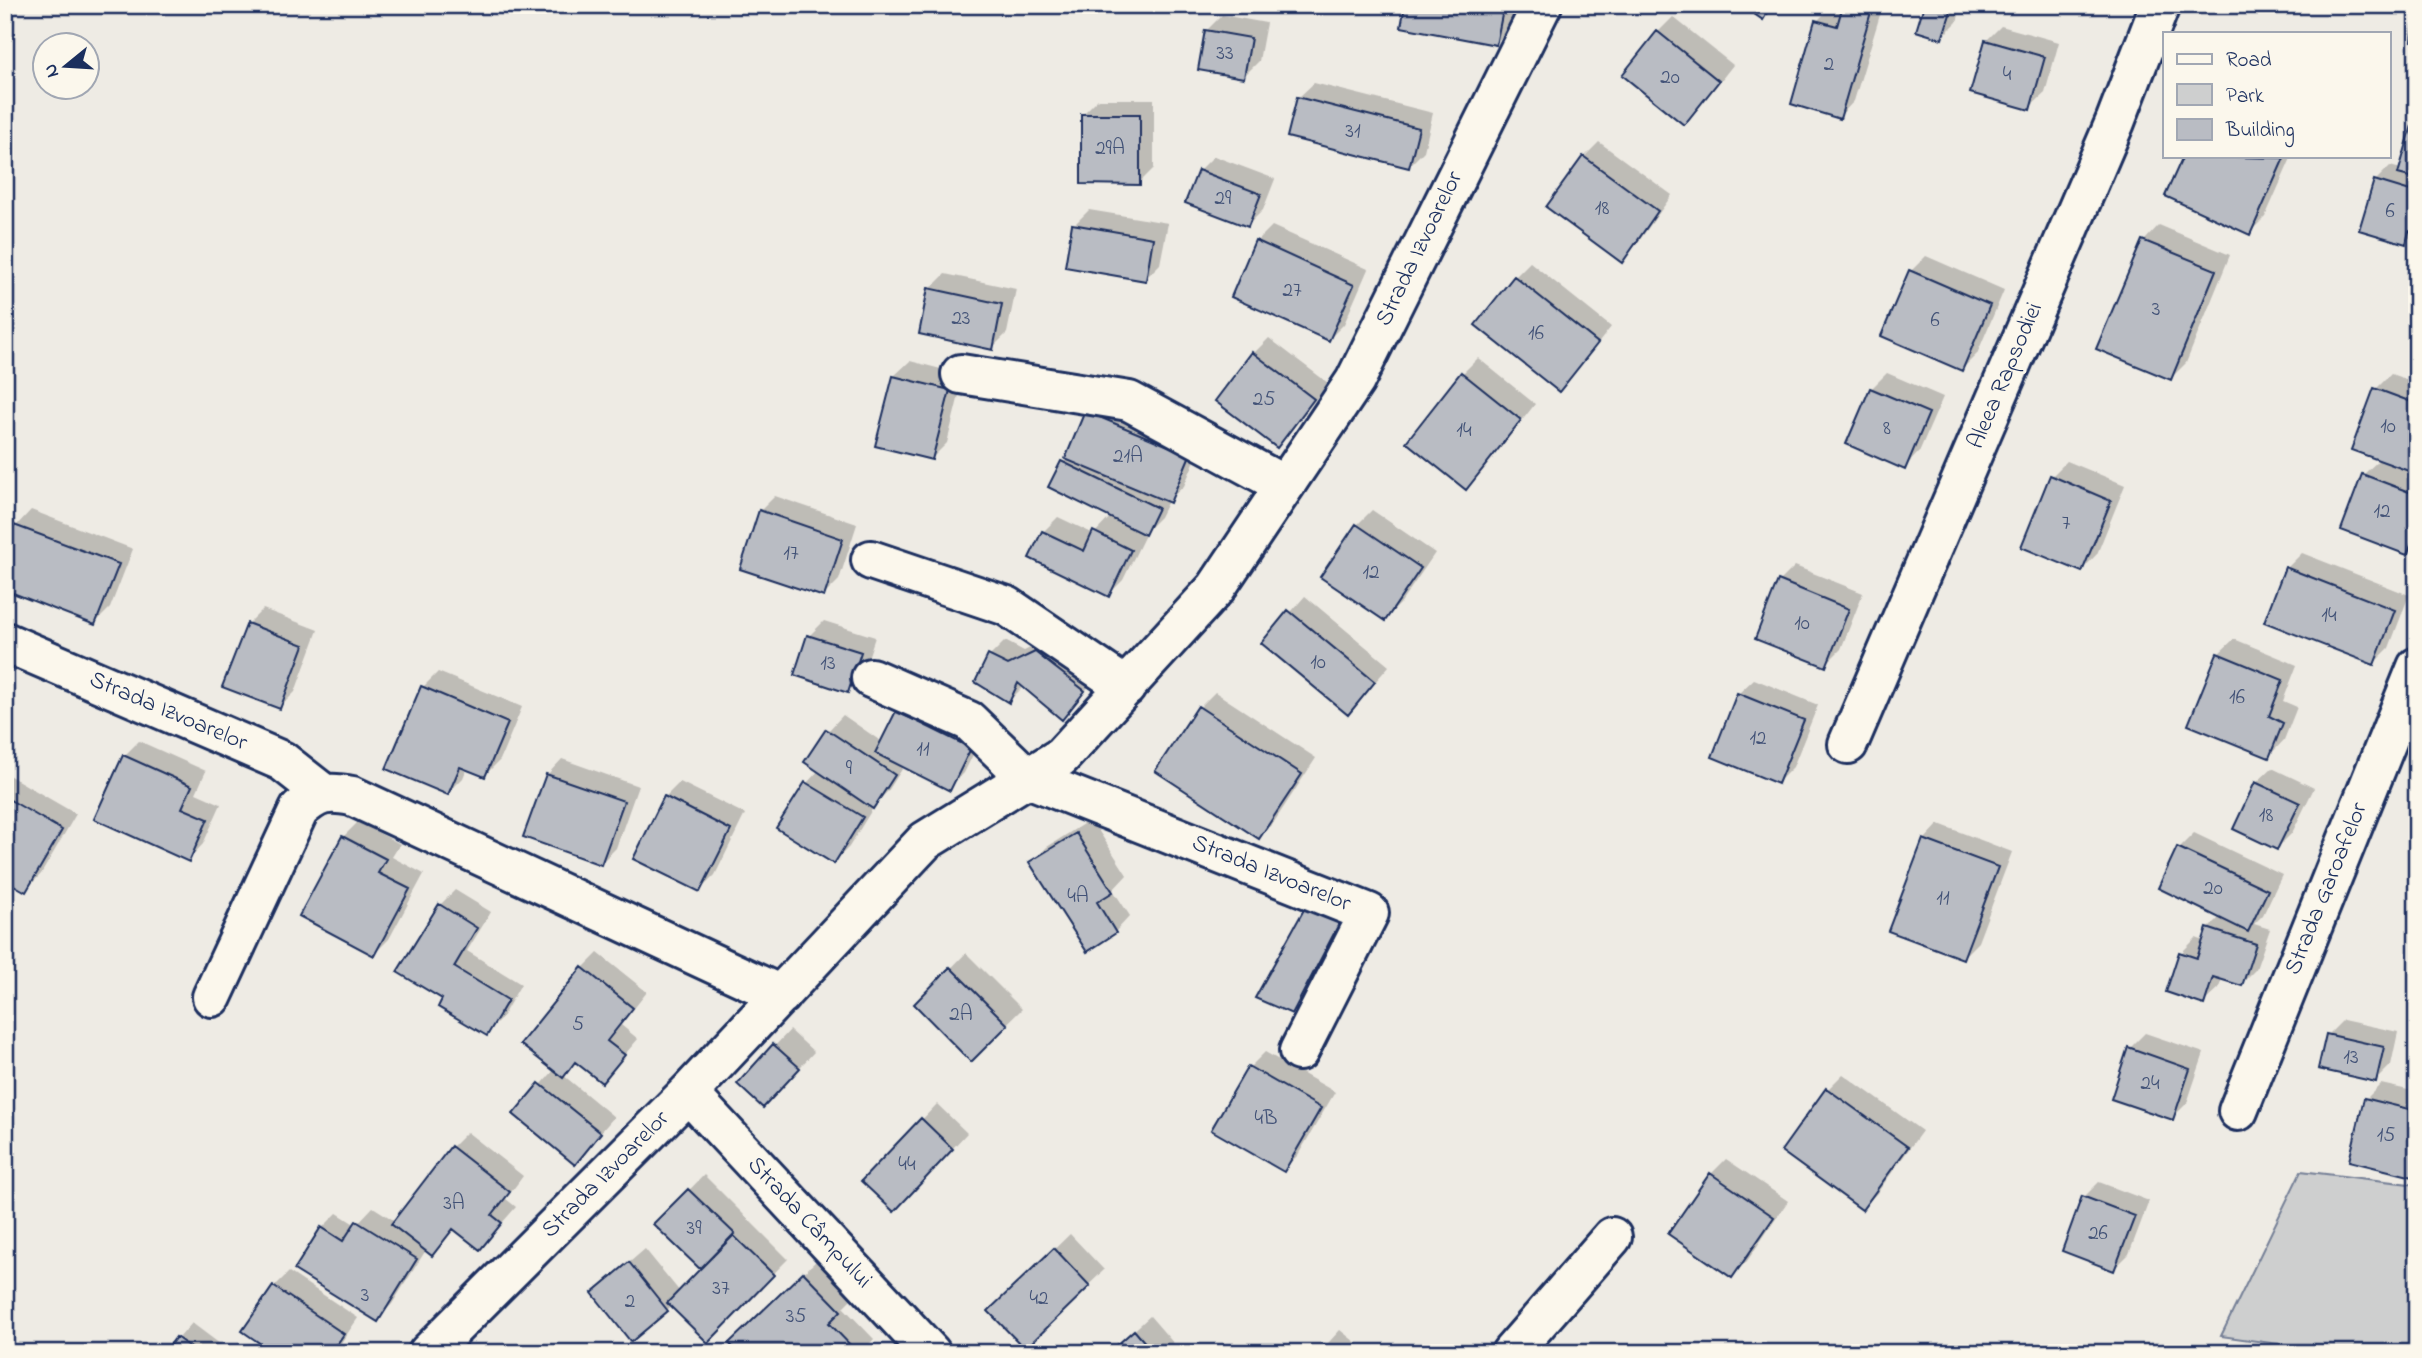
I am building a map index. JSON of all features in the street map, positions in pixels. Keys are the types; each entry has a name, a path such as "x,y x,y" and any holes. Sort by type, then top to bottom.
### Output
{"street":[{"name":"Strada Izvoarelor","path":"428,1353 688,1093 925,841 1061,757 1216,588 1355,381 1542,5"},
{"name":"Aleea Rapsodiei","path":"1848,744 2115,122 2160,5"},
{"path":"961,374 1129,401 1284,485"},
{"path":"871,560 1007,606 1126,687"},
{"name":"Strada Izvoarelor","path":"5,642 282,761 324,794"},
{"name":"Strada Garoafelor","path":"2238,1111 2417,667"},
{"name":"Strada Izvoarelor","path":"871,678 970,721 1028,778 1369,913 1299,1051"},
{"path":"212,997 299,810 312,798 337,793 352,796 781,995"},
{"name":"Strada Câmpului","path":"688,1093 931,1353"},
{"path":"1511,1353 1612,1237"}],"green space":[{"path":"2301,1171 2417,1185 2417,1353 2343,1353 2221,1336"}],"building":[{"path":"1405,5 1504,5 1496,45 1401,27"},
{"path":"1741,5 1772,5 1763,20"},
{"path":"1843,5 1873,5 1840,119 1791,104 1815,20 1837,26"},
{"path":"1924,5 1953,5 1942,39 1916,31"},
{"path":"2416,5 2417,41 2412,41"},
{"path":"1205,30 1251,38 1244,78 1198,70"},
{"path":"1657,31 1719,81 1684,125 1622,75"},
{"path":"1985,40 2045,57 2030,110 1970,93"},
{"path":"1297,97 1419,128 1409,168 1287,137"},
{"path":"2417,108 2417,179 2398,174"},
{"path":"1081,114 1140,114 1140,185 1081,184"},
{"path":"1583,156 1658,211 1622,263 1546,207"},
{"path":"2182,158 2284,158 2250,235 2165,196"},
{"path":"1198,170 1261,194 1248,227 1185,203"},
{"path":"2374,180 2417,193 2417,233 2409,231 2406,244 2359,230"},
{"path":"1072,224 1153,238 1146,281 1065,267"},
{"path":"1255,240 1354,285 1329,341 1231,297"},
{"path":"2142,240 2216,270 2171,380 2096,349"},
{"path":"1909,270 1990,305 1962,371 1881,336"},
{"path":"1514,276 1598,343 1559,392 1475,325"},
{"path":"928,288 1002,304 993,350 919,334"},
{"path":"1252,352 1314,399 1277,448 1215,401"},
{"path":"1461,372 1521,420 1466,490 1406,442"},
{"path":"893,376 950,390 932,460 875,446"},
{"path":"1870,388 1929,413 1905,470 1846,444"},
{"path":"2374,388 2417,404 2417,474 2351,450"},
{"path":"1085,411 1190,455 1170,503 1065,459"},
{"path":"1061,461 1158,508 1145,535 1048,487"},
{"path":"2362,474 2417,495 2417,530 2407,555 2341,530"},
{"path":"2050,475 2111,501 2082,572 2021,547"},
{"path":"759,510 843,539 824,597 740,569"},
{"path":"1356,524 1421,568 1385,621 1320,577"},
{"path":"14,525 119,564 95,625 5,590 5,548"},
{"path":"1042,531 1084,551 1093,531 1131,550 1109,597 1029,558"},
{"path":"2285,567 2395,610 2374,665 2264,622"},
{"path":"1778,580 1849,609 1826,667 1755,639"},
{"path":"1288,610 1375,682 1348,715 1261,643"},
{"path":"247,623 304,645 280,709 222,687"},
{"path":"807,635 861,652 848,693 794,675"},
{"path":"1035,652 1085,691 1062,720 1018,683 1009,703 975,682 988,655 1008,665"},
{"path":"2217,653 2283,680 2269,716 2283,723 2269,758 2188,725"},
{"path":"421,686 508,723 485,777 460,767 448,795 386,769"},
{"path":"1737,693 1804,720 1778,784 1712,757"},
{"path":"1198,706 1302,774 1259,839 1155,771"},
{"path":"896,711 971,748 950,791 875,753"},
{"path":"826,729 895,775 873,809 804,762"},
{"path":"123,755 192,786 182,808 208,819 189,862 94,819"},
{"path":"546,774 624,801 601,865 523,837"},
{"path":"805,782 863,817 834,864 776,828"},
{"path":"2255,782 2300,803 2277,850 2233,829"},
{"path":"664,796 731,830 700,892 633,859"},
{"path":"5,797 62,830 26,892 5,880"},
{"path":"1076,833 1113,892 1097,902 1116,933 1087,952 1029,862"},
{"path":"342,836 386,859 378,873 410,889 374,956 299,916"},
{"path":"1923,839 1998,867 1963,959 1888,931"},
{"path":"2177,847 2268,890 2248,932 2158,888"},
{"path":"439,904 477,928 454,967 508,1000 487,1036 438,1007 442,999 397,972"},
{"path":"1307,904 1341,920 1292,1014 1255,998"},
{"path":"2207,928 2256,944 2242,986 2213,977 2204,1005 2166,992 2179,952 2197,958"},
{"path":"582,967 633,1008 607,1041 625,1055 602,1083 575,1062 563,1078 520,1044"},
{"path":"950,967 1008,1025 971,1062 914,1004"},
{"path":"2326,1034 2384,1047 2376,1082 2318,1069"},
{"path":"773,1044 800,1068 763,1108 737,1084"},
{"path":"2128,1047 2190,1069 2173,1120 2111,1099"},
{"path":"1248,1066 1321,1108 1284,1172 1211,1130"},
{"path":"539,1083 601,1133 575,1165 513,1114"},
{"path":"1826,1088 1908,1147 1862,1210 1781,1151"},
{"path":"2364,1098 2417,1111 2417,1178 2349,1161"},
{"path":"921,1118 953,1149 894,1212 861,1181"},
{"path":"451,1146 510,1192 492,1215 502,1223 480,1250 453,1229 432,1256 391,1224"},
{"path":"1710,1173 1774,1217 1732,1278 1668,1234"},
{"path":"688,1189 735,1234 700,1269 653,1224"},
{"path":"2082,1196 2135,1216 2114,1271 2062,1251"},
{"path":"356,1221 417,1259 378,1322 294,1270 321,1227 343,1241"},
{"path":"733,1235 774,1275 708,1343 667,1303"},
{"path":"1054,1248 1090,1286 1025,1349 988,1311"},
{"path":"629,1262 668,1311 631,1342 592,1293"},
{"path":"803,1272 841,1311 829,1323 858,1353 738,1353 729,1343"},
{"path":"273,1286 344,1334 331,1353 274,1353 242,1331"},
{"path":"1134,1330 1154,1353 1108,1353"},
{"path":"176,1337 198,1353 164,1353"},
{"path":"1324,1344 1335,1353 1317,1353"}]}
